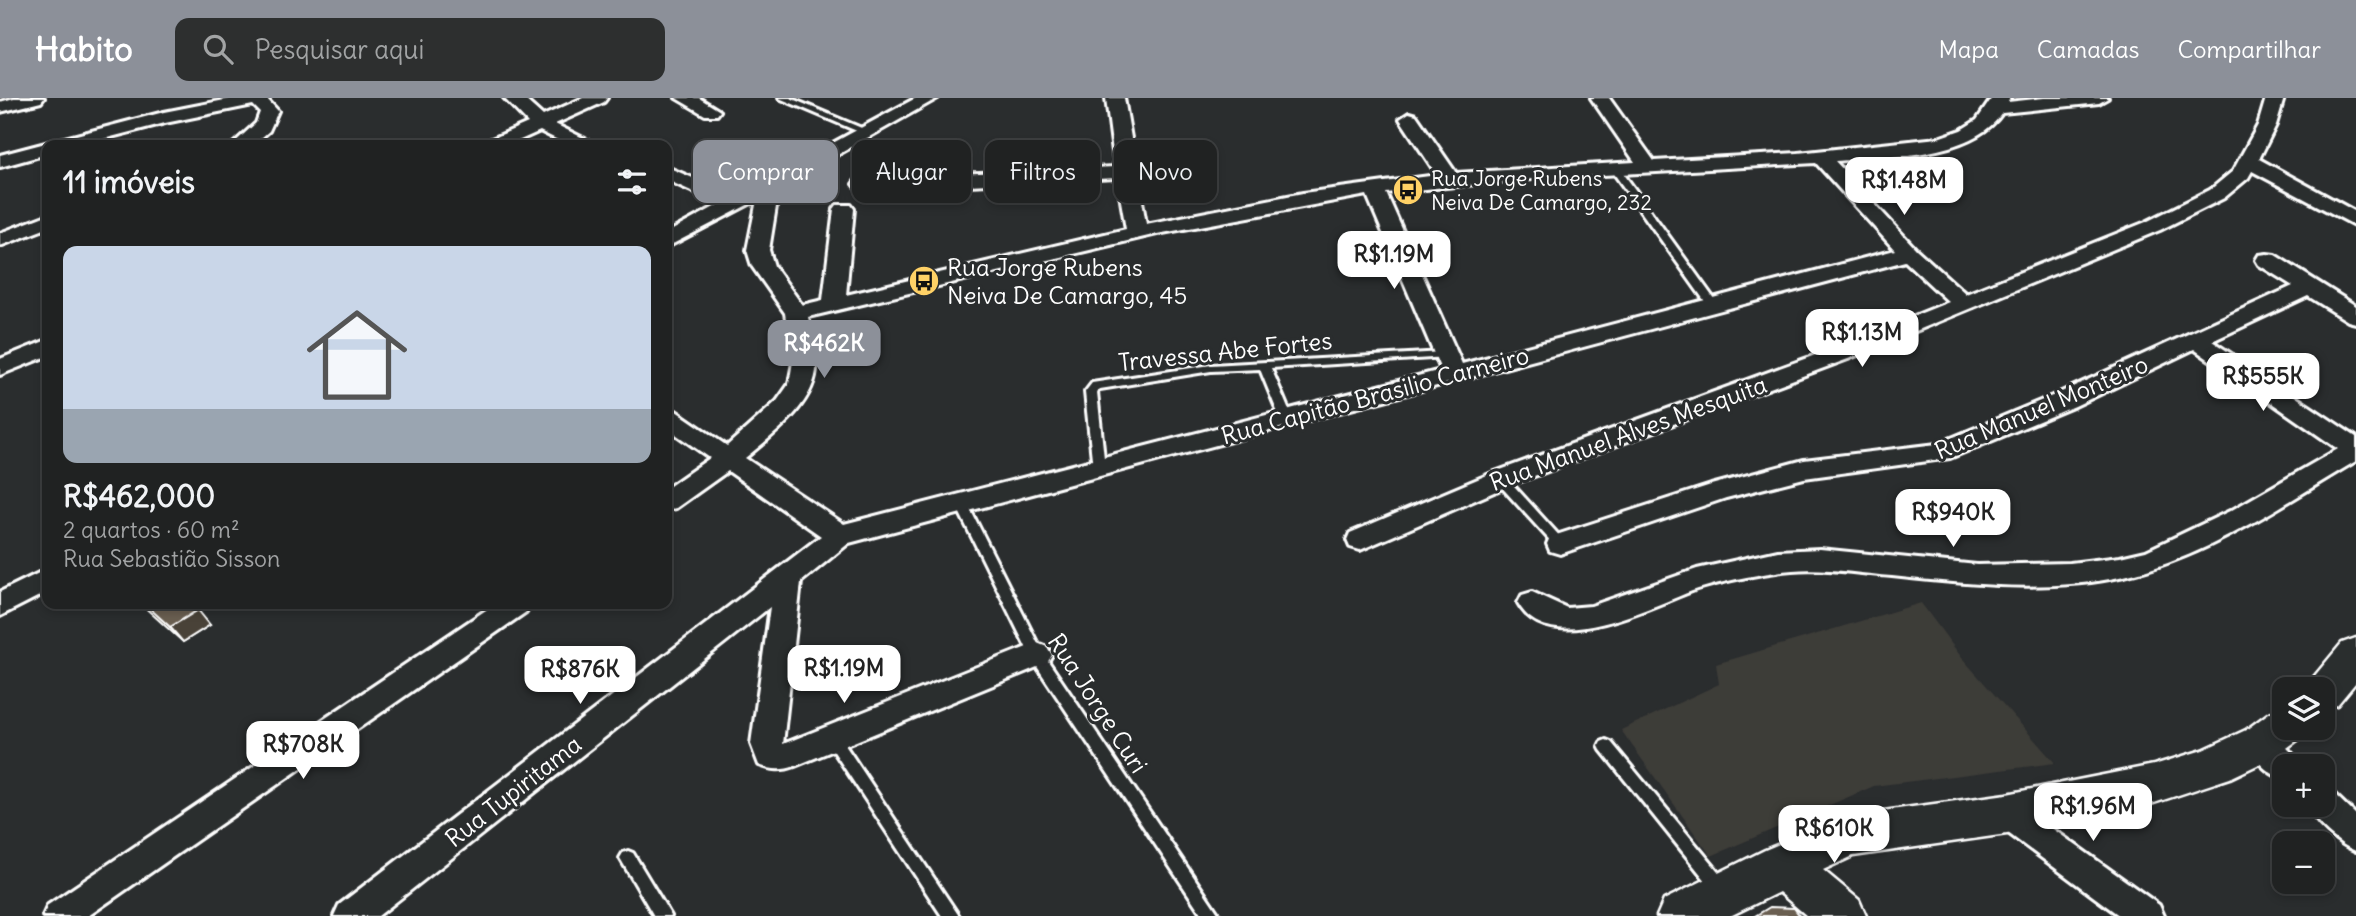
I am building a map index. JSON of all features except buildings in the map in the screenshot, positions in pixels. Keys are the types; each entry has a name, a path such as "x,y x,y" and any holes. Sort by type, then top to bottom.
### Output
{"street":[{"path":"0,107 35,98"},
{"path":"513,98 540,124 572,140"},
{"path":"505,140 598,98"},
{"path":"685,98 711,111"},
{"path":"838,148 929,98"},
{"path":"1115,98 1121,140"},
{"path":"1600,98 1647,165"},
{"path":"796,313 1138,234 1374,188 1450,179 1647,165 1821,157 1956,139 1978,129 1999,103 2099,98"},
{"name":"Rua Manuel Alves Mesquita","path":"1360,540 1501,479 1840,354 2153,226 2228,186 2249,161 2267,125 2275,98"},
{"path":"78,140 164,118 257,99 270,111 269,120 248,140"},
{"path":"1409,119 1450,179"},
{"path":"0,162 42,149"},
{"path":"1821,157 1909,253 1963,303"},
{"path":"2249,161 2356,220"},
{"path":"971,179 1114,173"},
{"path":"672,175 736,204"},
{"path":"1374,188 1449,365"},
{"path":"672,497 727,459 786,407 801,384 805,362 796,313 763,266 758,250 767,203"},
{"path":"1132,203 1138,234"},
{"path":"672,238 736,204"},
{"path":"834,304 844,209"},
{"path":"0,240 42,223"},
{"name":"Rua Capitão Brasilio Carneiro","path":"840,534 962,505 1286,418 1449,365 1713,305 1909,253"},
{"path":"2267,260 2356,316"},
{"name":"Rua Manuel Monteiro","path":"1560,544 1720,491 1804,469 1922,457 1941,452 2066,400 2309,287"},
{"path":"1532,603 1546,613 1567,619 1592,617 1697,579 1778,561 1820,559 1977,575 2070,573 2120,567 2153,559 2241,517 2356,450 2196,340"},
{"path":"0,368 42,349"},
{"path":"672,421 840,534"},
{"name":"Rua Tupiritama","path":"351,916 788,578 840,534"},
{"path":"788,578 767,751 770,756 784,757 1037,655"},
{"path":"0,605 42,582"},
{"path":"60,916 509,609"},
{"path":"1681,916 1847,836 2007,814 2154,784 2276,745"},
{"path":"2007,814 2147,916"},
{"path":"2335,816 2356,836"},
{"path":"1782,865 1842,916"}],"lane":[{"path":"783,98 867,132"},
{"path":"1615,168 1713,305"},
{"path":"1264,364 1286,418"},
{"name":"Travessa Abe Fortes","path":"1099,468 1091,392 1093,387 1199,370 1264,364 1449,365"},
{"path":"1501,479 1560,544"},
{"name":"Rua Jorge Curi","path":"962,505 1037,655 1212,916"},
{"path":"832,737 951,916"},
{"path":"1606,746 1726,892"},
{"path":"628,858 663,916"}],"shaded area":[{"path":"1921,603 1962,658 2055,763 1874,786 1711,856 1621,730 1719,684 1716,664"}],"place":[{"name":"Rua Jorge Rubens Neiva De Camargo, 232","path":"1408,190"},
{"name":"Rua Jorge Rubens Neiva De Camargo, 45","path":"924,281"}]}
